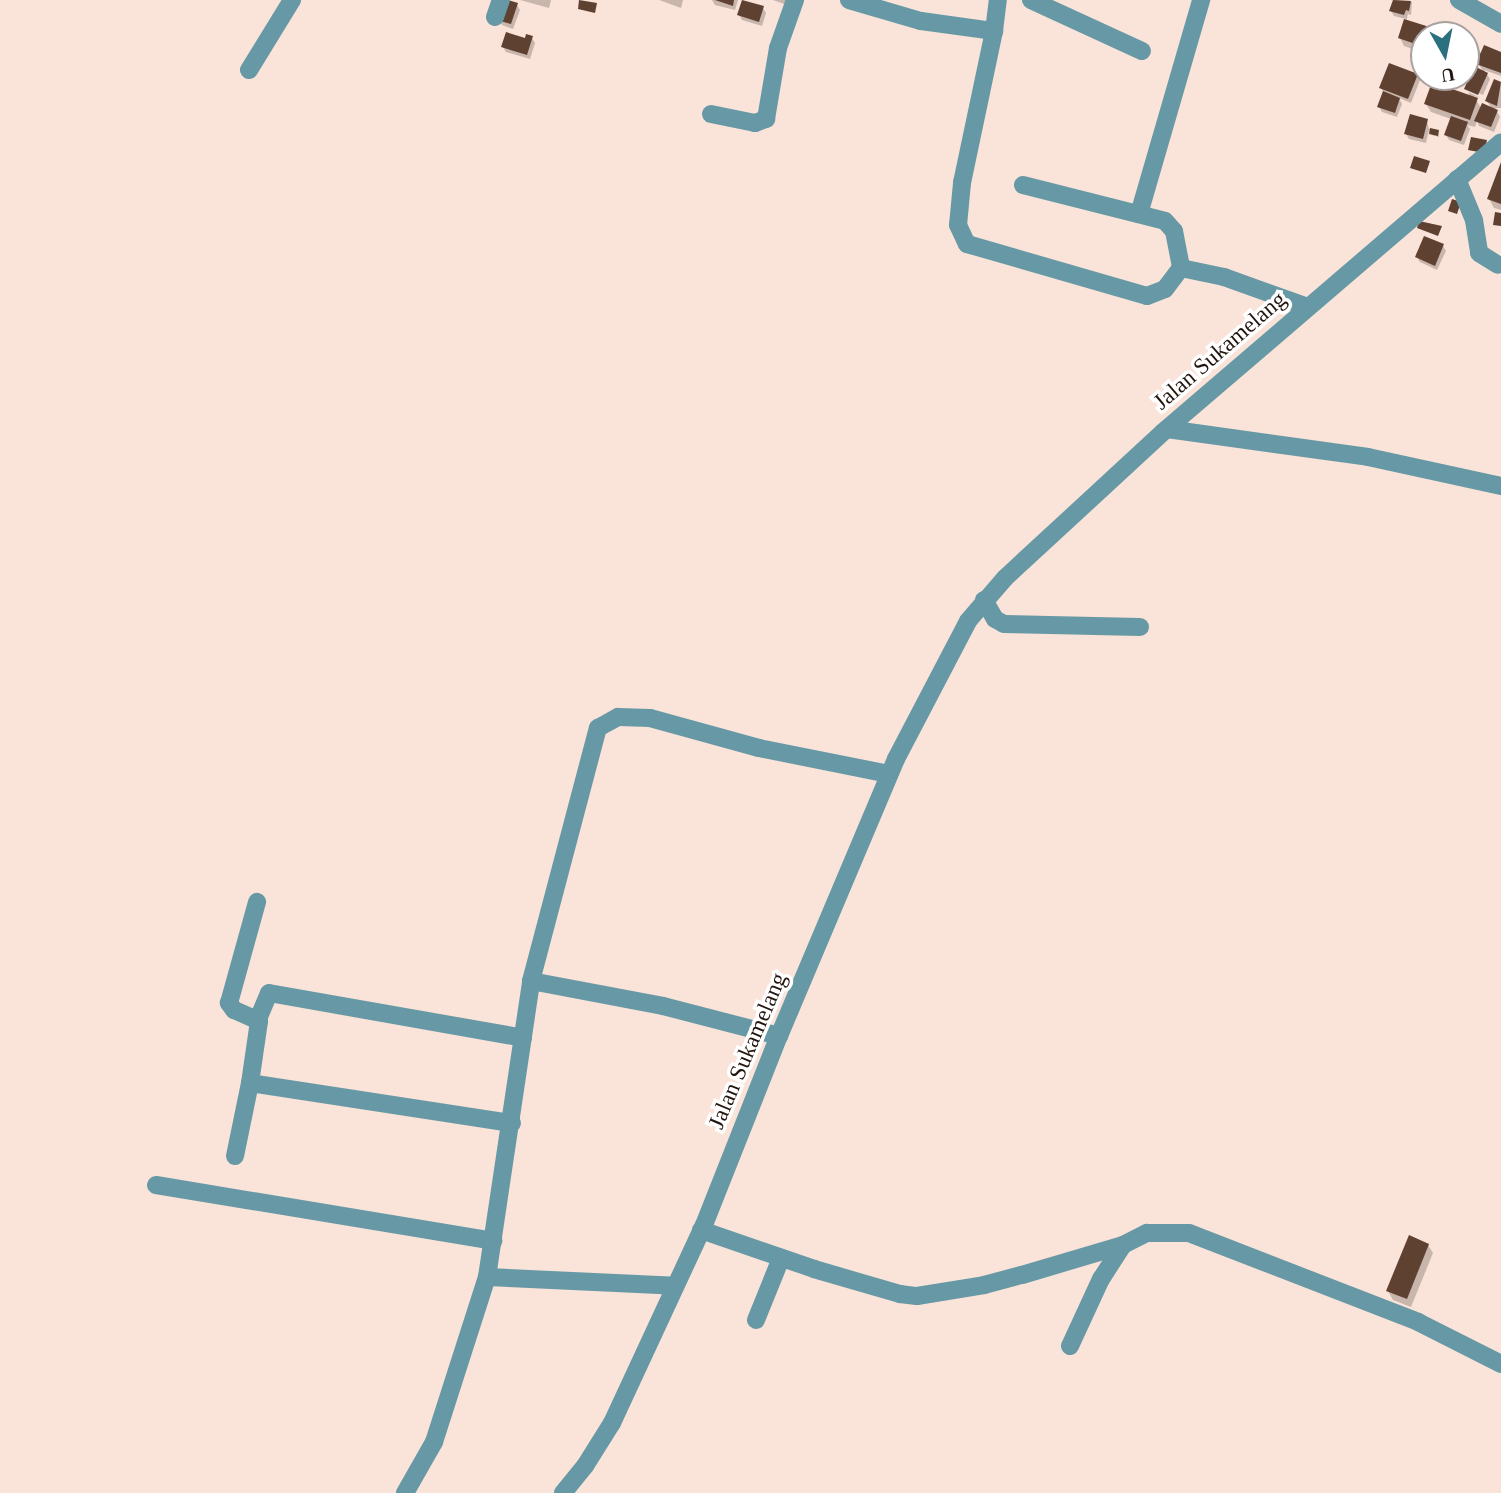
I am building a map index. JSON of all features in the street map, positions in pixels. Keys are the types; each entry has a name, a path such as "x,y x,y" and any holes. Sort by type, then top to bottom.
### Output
{"street":[{"path":"249,70 292,0"},
{"path":"711,114 755,123 766,120 778,48 795,0"},
{"path":"849,0 921,21 994,31"},
{"path":"998,0 962,183 958,225 965,241 976,249 1147,296 1165,289 1181,268"},
{"path":"1031,0 1143,51"},
{"path":"1139,214 1201,0"},
{"path":"1459,0 1501,24"},
{"name":"Jalan Sukamelang","path":"563,1493 585,1466 612,1423 701,1230 889,774 968,621 981,603 1167,429 1501,142"},
{"path":"1457,179 1474,220 1479,253 1498,265"},
{"path":"1023,185 1165,220 1171,226 1181,268"},
{"path":"1181,268 1224,277 1308,307"},
{"path":"1167,429 1368,457 1501,486"},
{"path":"981,603 995,619 1004,624 1140,627"},
{"path":"405,1493 434,1442 487,1276 512,1123 531,981 593,737 607,721 626,716 650,718 759,748 889,774"},
{"path":"257,902 229,1003 234,1010 258,1019"},
{"path":"531,981 663,1006 779,1036"},
{"path":"235,1156 250,1083 258,1019 269,993 523,1038"},
{"path":"250,1083 512,1123"},
{"path":"156,1185 493,1241"},
{"path":"701,1230 781,1258 900,1294 917,1296 984,1285 1123,1245 1156,1232 1189,1233 1418,1322 1501,1364"},
{"path":"1070,1346 1101,1279 1123,1245"},
{"path":"756,1320 781,1258"},
{"path":"487,1276 675,1286"}],"building":[{"path":"508,0 518,3 511,24 497,20"},
{"path":"579,0 597,3 595,13 578,9"},
{"path":"715,0 734,0 733,6"},
{"path":"742,0 764,6 759,22 737,15"},
{"path":"1393,0 1411,1 1409,11 1406,10 1404,15 1389,11"},
{"path":"1404,19 1410,21 1410,42 1398,38"},
{"path":"506,32 525,38 526,34 533,36 527,55 501,47"},
{"path":"1484,45 1501,52 1501,73 1480,65 1480,54"},
{"path":"1389,63 1410,71 1411,91 1408,99 1379,88"},
{"path":"1480,69 1488,73 1480,91"},
{"path":"1494,79 1501,82 1497,106 1485,101"},
{"path":"1383,91 1400,98 1395,113 1377,107"},
{"path":"1429,91 1458,91 1478,98 1470,120 1424,104"},
{"path":"1482,103 1498,110 1491,127 1474,121"},
{"path":"1410,114 1428,119 1423,139 1404,134"},
{"path":"1451,116 1468,122 1461,141 1444,135"},
{"path":"1430,128 1439,130 1438,136 1429,134"},
{"path":"1471,137 1487,140 1484,153 1468,150"},
{"path":"1414,156 1430,161 1426,173 1410,168"},
{"path":"1501,162 1501,204 1487,199"},
{"path":"1452,199 1461,202 1457,214 1448,211"},
{"path":"1495,212 1501,213 1501,226 1493,225"},
{"path":"1419,221 1442,226 1438,236 1417,228"},
{"path":"1424,236 1444,244 1435,266 1415,257"},
{"path":"1409,1235 1429,1244 1407,1299 1386,1291"}]}
